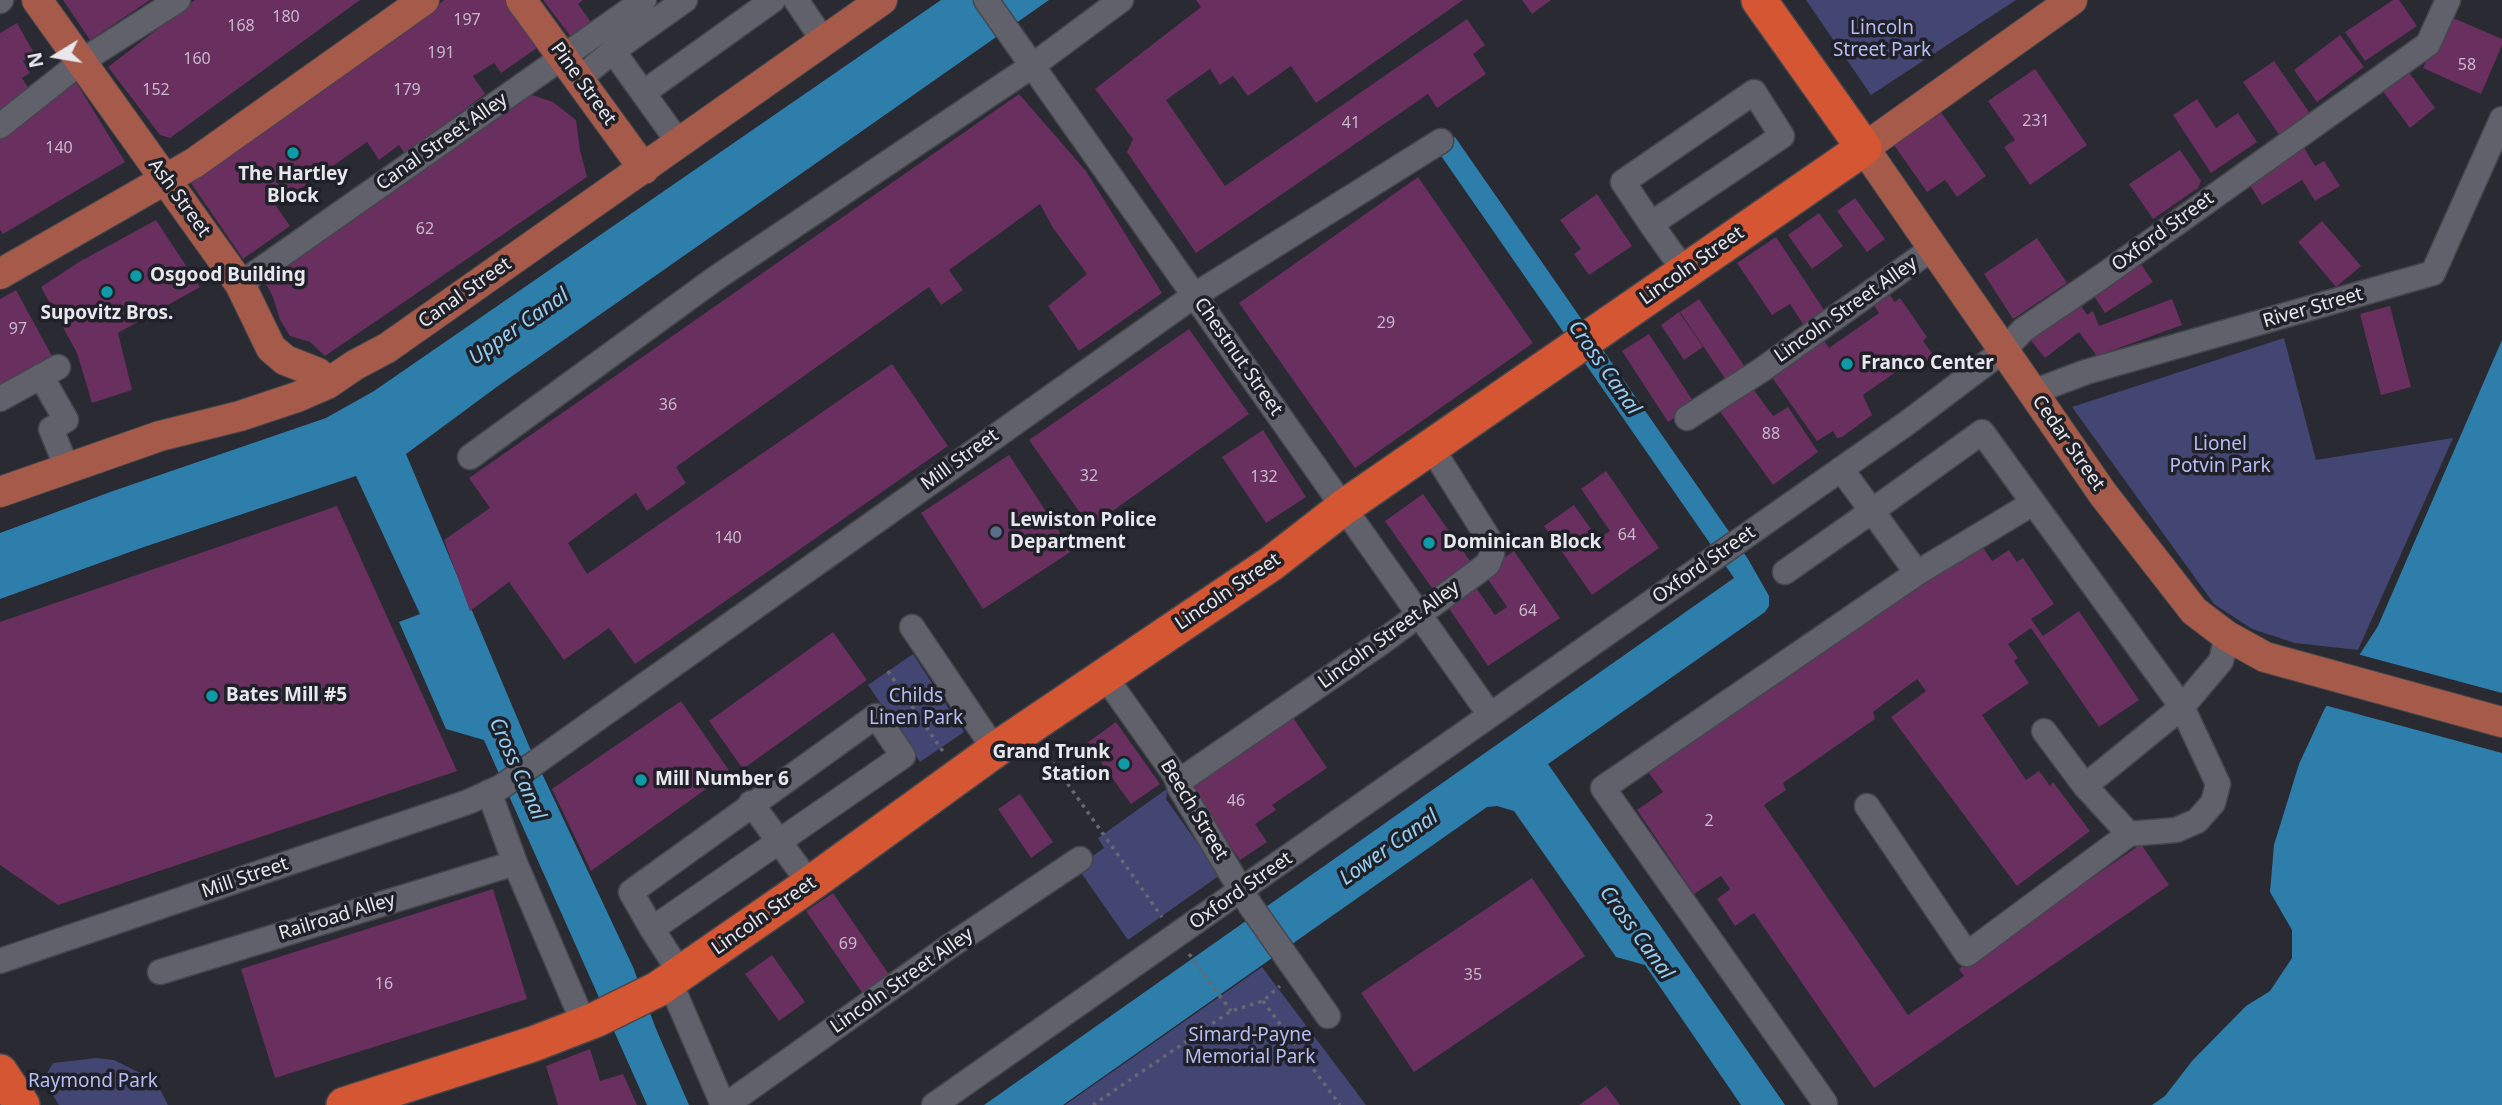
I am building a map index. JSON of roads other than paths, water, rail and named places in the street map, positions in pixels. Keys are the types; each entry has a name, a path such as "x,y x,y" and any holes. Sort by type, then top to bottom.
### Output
{"highway":[{"name":"Cedar Street","path":"1759,0 1864,148"},
{"name":"Lincoln Street","path":"344,1105 406,1095 589,1022 669,982 995,750 1272,563 1344,507 1864,148"}],"main road":[{"name":"Ash Street","path":"37,0 240,284 271,348 285,360 318,373 327,384"},
{"path":"0,274 166,180 424,0"},
{"name":"Pine Street","path":"521,0 644,169"},
{"name":"Canal Street","path":"0,492 160,436 240,416 327,384 387,348 882,0"},
{"name":"Lincoln Street","path":"1864,148 2072,0"},
{"name":"Cedar Street","path":"1864,148 2102,494 2194,611 2227,636 2265,657 2502,722"}],"street":[{"path":"0,126 82,61 178,0"},
{"name":"Canal Street Alley","path":"240,284 572,67 644,0"},
{"path":"572,67 612,51 685,0"},
{"path":"643,93 774,0"},
{"path":"796,0 823,40"},
{"name":"Chestnut Street","path":"986,0 1490,715"},
{"path":"470,457 716,278 1032,66 1121,0"},
{"name":"Oxford Street","path":"934,1105 1176,936 1246,897 1350,815 1841,469 2004,350 2023,330 2428,44 2448,0"},
{"path":"612,51 679,144"},
{"path":"1651,224 1782,136 1754,92 1623,182 1651,224 1685,272"},
{"name":"River Street","path":"2033,392 2086,372 2433,273 2502,119"},
{"name":"Mill Street","path":"0,961 468,802 494,790 1195,295 1441,141"},
{"name":"Lincoln Street Alley","path":"1688,418 1763,369 1933,248"},
{"path":"0,399 50,371 66,420 51,429 66,468"},
{"path":"1784,572 1982,432 2182,707 2218,784 2213,803 2197,821 2176,830 2129,834 1967,954 1867,806"},
{"name":"Lincoln Street Alley","path":"1178,782 1379,644 1488,564 1492,544 1431,447"},
{"path":"1841,469 1917,573"},
{"path":"1825,1103 1603,788 1917,573 2033,503"},
{"path":"912,627 995,750"},
{"path":"2085,786 2182,707 2221,661 2227,636"},
{"name":"Beech Street","path":"1104,675 1178,782 1246,897 1328,1016"},
{"path":"652,929 903,756 876,716 751,803 631,892 652,929 669,982 724,1105"},
{"path":"2044,731 2085,786 2129,834"},
{"path":"494,790 515,863 589,1022"},
{"path":"751,803 810,884"},
{"name":"Lincoln Street Alley","path":"724,1105 950,946 1080,859"},
{"name":"Railroad Alley","path":"160,972 515,863"}],"water":[{"path":"941,0 1049,0 498,386 406,454 529,746 633,967 689,1105 647,1105 484,740 446,729 399,622 420,614 356,476 141,548 0,599 0,533 326,418 374,391"},
{"path":"1455,137 1748,559 1769,596 1769,606 1765,612 1548,764 1785,1105 1741,1105 1645,965 1616,957 1514,811 1497,806 1487,807 1063,1105 984,1105 1734,578 1437,150"},
{"path":"2502,340 2502,1105 2152,1105 2165,1096 2192,1061 2246,1006 2270,991 2292,958 2292,930 2270,892 2274,845 2299,764 2324,710 2378,626"}],"place":[{"name":"The Hartley Block","path":"293,153"},
{"name":"Osgood Building","path":"136,276"},
{"name":"Supovitz Bros.","path":"107,292"},
{"name":"Franco Center","path":"1847,364"},
{"name":"Lewiston Police Department","path":"996,532"},
{"name":"Dominican Block","path":"1429,543"},
{"name":"Bates Mill #5","path":"212,696"},
{"name":"Grand Trunk Station","path":"1124,764"},
{"name":"Mill Number 6","path":"641,780"}],"park label":[{"name":"Lincoln Street Park","path":"1882,40"},
{"name":"Lionel Potvin Park","path":"2220,456"},
{"name":"Childs Linen Park","path":"916,708"},
{"name":"Simard-Payne Memorial Park","path":"1250,1047"},
{"name":"Raymond Park","path":"93,1082"}],"water label":[{"name":"Upper Canal","path":"519,327"},
{"name":"Cross Canal","path":"1604,368"},
{"name":"Cross Canal","path":"517,769"},
{"name":"Lower Canal","path":"1389,848"},
{"name":"Cross Canal","path":"1636,933"}]}
